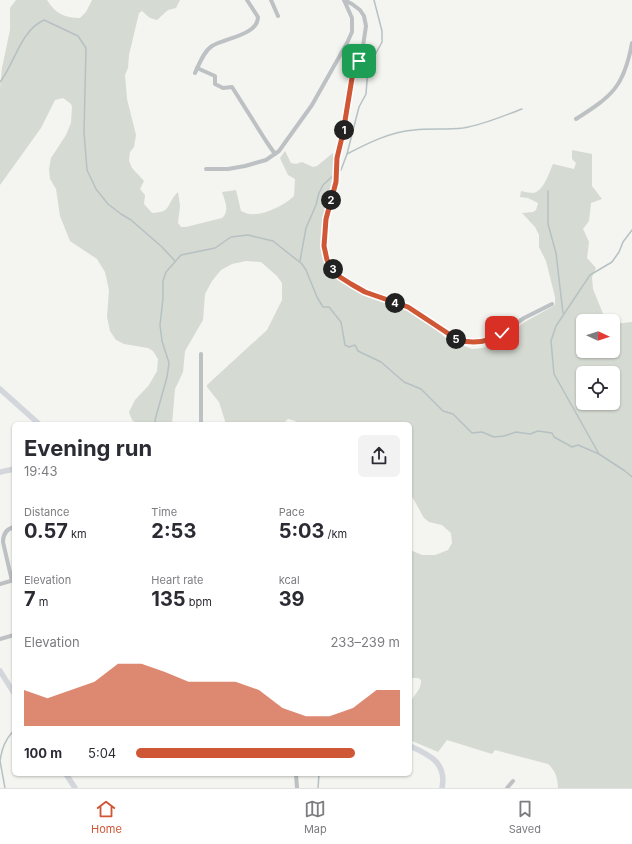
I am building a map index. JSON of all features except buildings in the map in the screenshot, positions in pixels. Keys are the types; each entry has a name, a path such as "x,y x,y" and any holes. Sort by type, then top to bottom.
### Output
{"street":[{"path":"195,73 200,61 211,46 250,30 257,24 258,17 247,0"},
{"path":"251,0 252,6"},
{"path":"272,0 278,16"},
{"path":"206,169 228,169 244,166 266,160 275,154 312,105 352,32 352,18 344,0"},
{"path":"344,0 360,10 364,16 366,26 363,46 352,78 343,133 339,147 336,178 326,219 324,231 327,260 340,277 360,290 408,307 451,336 466,342 484,342 492,340 524,318 552,304"},
{"path":"576,119 601,103 610,95 626,69 632,43"},
{"path":"197,68 215,76 215,84 220,87 232,87 275,154"},
{"path":"201,354 201,422"},
{"path":"0,389 37,422"},
{"path":"0,472 12,469"},
{"path":"12,528 6,531 3,536 3,542 12,576"},
{"path":"0,584 12,580"},
{"path":"0,638 12,635"},
{"path":"0,671 12,690"},
{"path":"412,747 428,754 437,762 443,776 442,788"},
{"path":"67,776 75,788"},
{"path":"296,776 297,788"},
{"path":"507,788 513,781"}],"shaded area":[{"path":"16,0 47,0 60,14 80,18 86,12 92,0 180,0 176,8 168,10 157,20 150,18 142,11 139,13 129,55 128,68 125,75 127,99 136,135 134,147 130,152 129,161 132,168 144,181 140,189 145,195 144,204 152,213 163,211 168,207 178,192 180,206 178,223 181,227 222,218 226,212 226,209 222,192 236,190 241,211 249,214 267,212 280,206 294,196 295,179 288,175 280,158 285,151 291,163 296,164 302,162 313,167 317,166 333,153 333,175 327,202 323,233 323,257 331,271 339,279 356,291 390,302 412,312 430,324 448,340 472,349 483,348 501,340 523,323 555,305 555,297 546,261 539,247 539,235 535,227 522,213 533,212 536,210 538,203 528,198 520,197 521,191 534,193 538,191 546,181 553,164 574,169 576,163 572,159 572,150 592,154 592,186 602,199 591,203 589,221 583,229 589,242 587,258 596,268 592,277 593,289 603,314 576,314 576,358 620,358 620,323 632,322 632,788 558,788 556,774 548,764 495,750 492,754 447,740 438,752 412,741 412,699 420,687 421,680 418,678 412,678 412,551 422,555 435,555 448,550 452,543 451,533 442,525 429,522 424,518 412,497 412,422 296,422 288,419 285,422 225,422 219,402 207,385 267,330 282,300 282,283 277,276 261,262 246,261 232,264 221,270 212,281 205,294 203,320 185,351 183,372 175,389 172,422 134,422 132,420 129,412 135,400 149,385 157,371 158,359 153,351 148,348 124,344 116,340 110,331 107,317 109,290 105,272 97,259 70,241 60,216 56,189 50,179 49,169 51,158 66,135 71,123 71,104 63,98 55,100 41,128 0,185 0,88 2,68 10,30 10,8"}],"waterway":[{"path":"338,172 341,170 347,154 359,107 366,94 368,68 382,42 382,31 374,0"},
{"path":"0,82 23,39 36,25 44,20 78,36 86,48 84,132 87,170 96,189 108,204 131,220 162,247 175,261"},
{"path":"347,154 371,142 396,133 420,129 457,129 470,127 522,109"},
{"path":"300,261 306,228 316,205 319,193 323,185 335,174"},
{"path":"548,191 548,224 556,253 563,313"},
{"path":"599,454 554,374 551,341 556,326 590,275 612,262 619,252 623,242 632,230"},
{"path":"156,422 169,363 162,341 160,325 163,281 166,272 181,255 215,248 231,237 248,235 273,241 302,264 323,307 329,307 341,322 345,345 349,347 355,345 358,351 381,362 404,382 421,389 443,411 453,414 472,433 482,432 494,437 504,436 516,432 530,434 538,431 552,433 554,437 572,447 578,445 599,454 632,477"},
{"path":"0,761 4,744 12,732"},
{"path":"0,761 5,788"},
{"path":"318,788 319,776"}],"route":[{"path":"359,61 352,78 343,133 337,158 336,182 324,231 324,246 327,260 340,277 351,284 365,292 408,307 458,340 477,343 484,342 492,340 502,333"}]}
